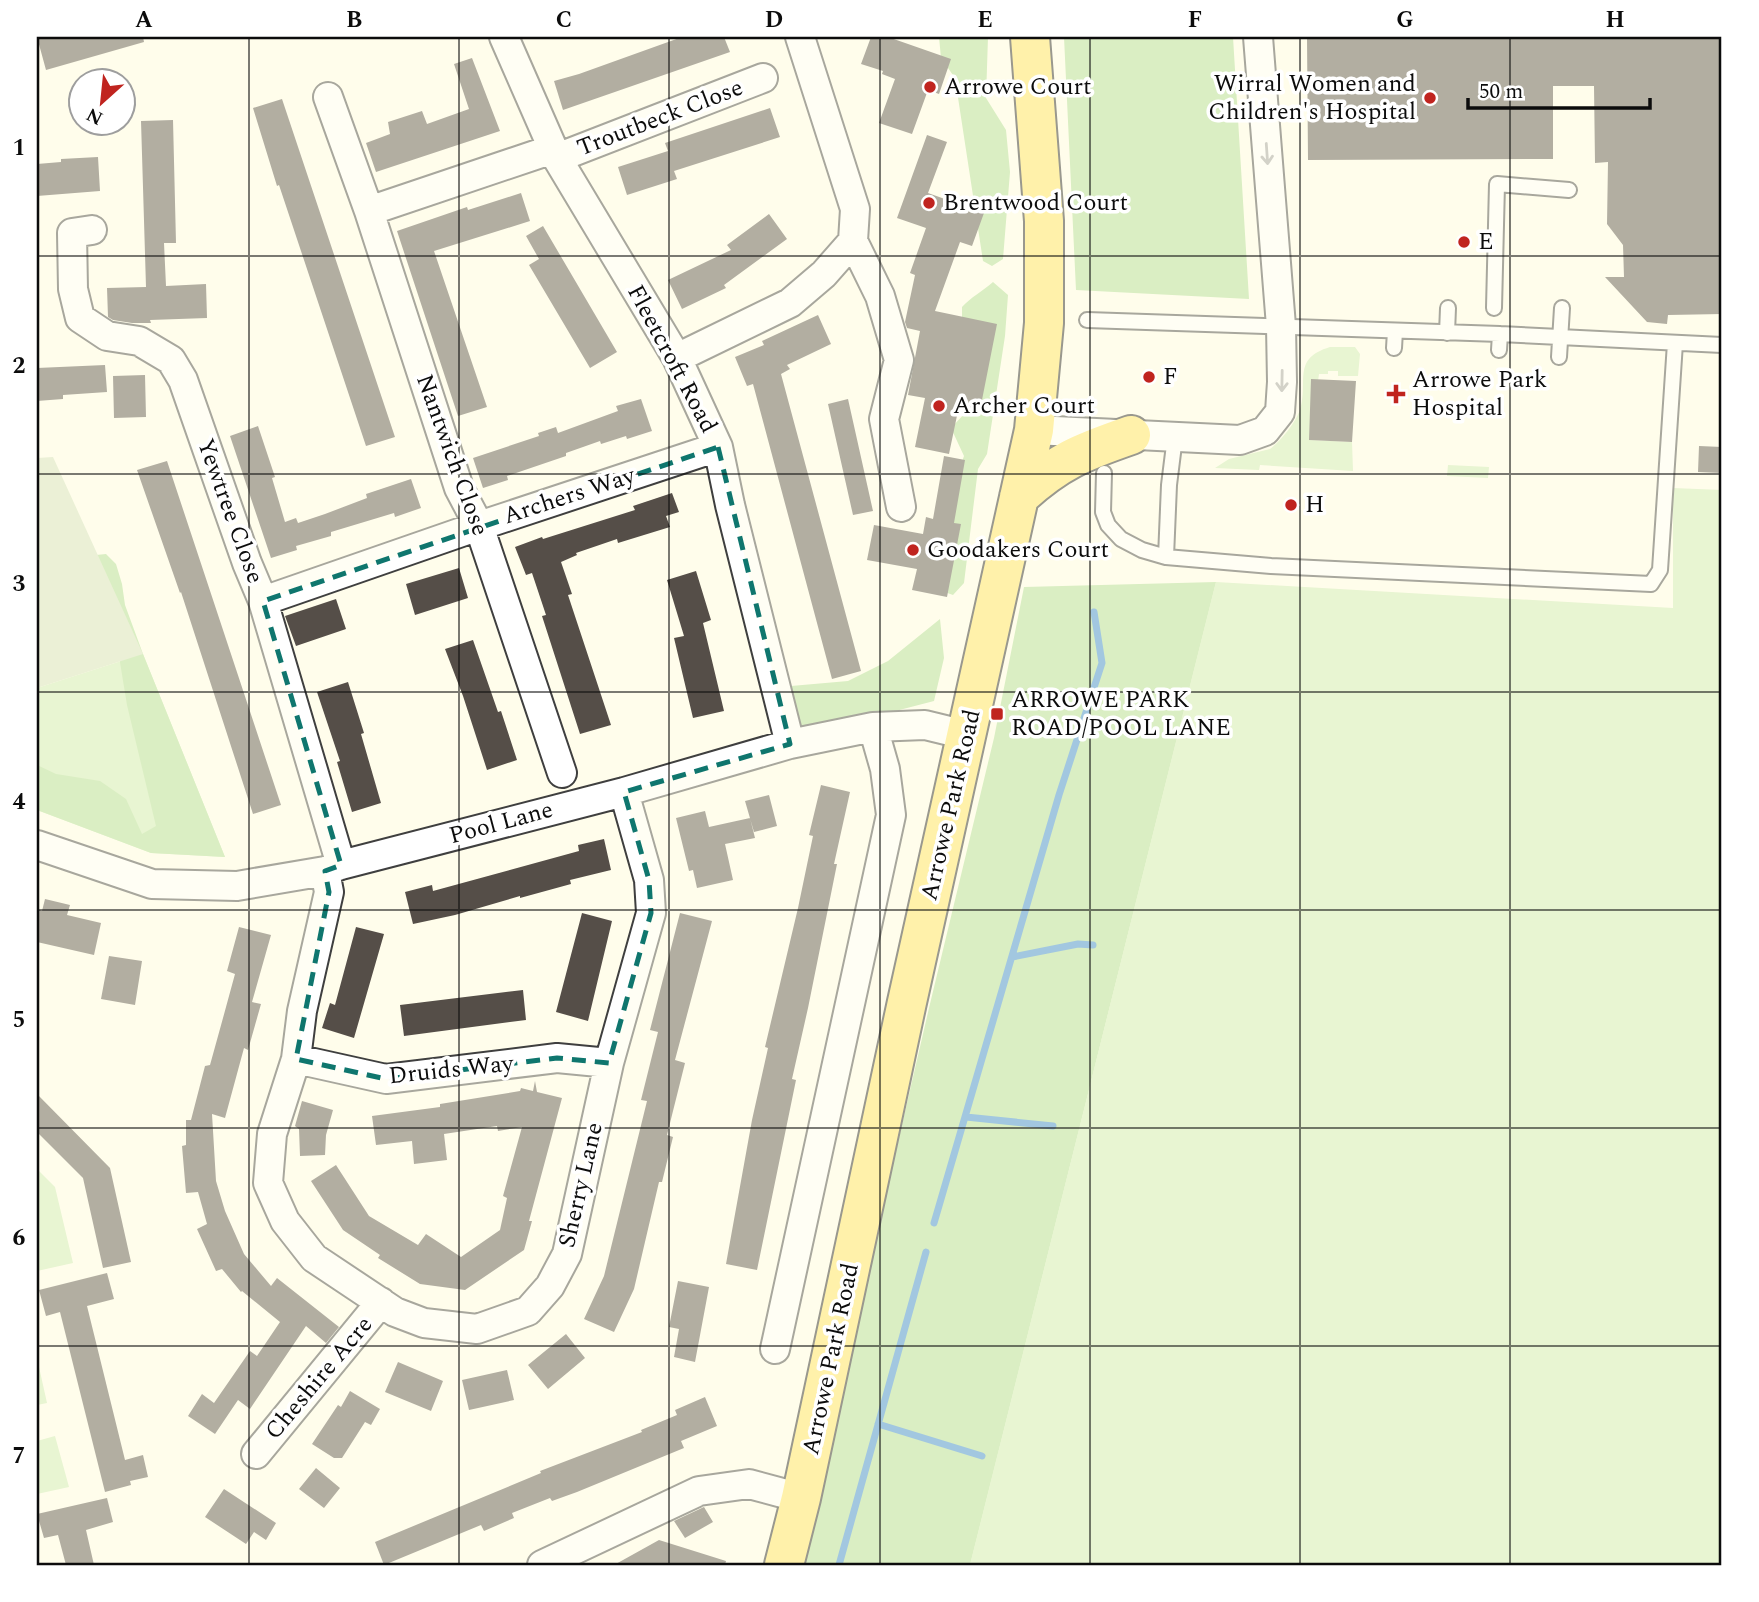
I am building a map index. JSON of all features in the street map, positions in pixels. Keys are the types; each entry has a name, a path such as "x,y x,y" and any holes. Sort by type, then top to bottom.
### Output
{"main road":[{"name":"Arrowe Park Road","path":"784,1565 801,1498 906,1002 1034,430 1044,323 1044,221 1030,37"},
{"path":"1019,497 1044,474 1064,461 1131,435"}],"street":[{"name":"Fleetcroft Road","path":"505,37 555,153 677,358 718,447 790,744"},
{"path":"800,37 855,209 853,241 880,296 899,360 884,419 901,507"},
{"path":"1034,430 1240,440 1265,431 1280,412 1281,326 1258,37"},
{"name":"Troutbeck Close","path":"369,211 555,153 763,78"},
{"name":"Nantwich Close","path":"328,97 369,211 459,488 479,526 562,773"},
{"name":"Yewtree Close","path":"78,225 73,289 80,318 107,336 139,341 172,360 183,380 247,563 263,601 333,868"},
{"path":"677,358 790,303 824,274 853,241"},
{"name":"Archers Way","path":"263,601 718,447"},
{"name":"Pool Lane","path":"37,845 152,884 237,886 333,868 624,792 790,744 873,727 925,725 966,735"},
{"path":"775,1349 891,815 885,769 873,727"},
{"name":"Sherry Lane","path":"333,868 302,1011 296,1059 272,1134 268,1183 285,1221 314,1258 394,1312 424,1323 477,1329 528,1311 550,1286 567,1254 609,1063 651,913 649,880 624,792"},
{"name":"Druids Way","path":"296,1059 386,1079 557,1058 609,1063"},
{"name":"Cheshire Acre","path":"256,1454 381,1302"},
{"path":"542,1565 699,1491 749,1484 801,1498"}],"lane":[{"path":"1494,308 1497,184 1569,190"},
{"path":"1447,333 1448,308"},
{"path":"1559,357 1562,308"},
{"path":"1087,320 1500,334 1722,345"},
{"path":"1394,348 1395,331"},
{"path":"1499,350 1500,334"},
{"path":"1104,473 1103,512 1108,524 1121,539 1142,550 1166,557 1271,566 1651,584 1660,570 1675,343"},
{"path":"1166,557 1169,485 1175,437"}],"highlighted area":[{"path":"718,447 790,744 624,792 649,880 651,913 609,1063 557,1058 386,1079 296,1059 329,892 325,871 341,865 263,601"}],"green space":[{"path":"939,37 988,37 986,98 1006,130 1010,172 1003,259 992,266 983,261 955,78 941,58"},
{"path":"1064,37 1233,37 1249,299 1076,290"},
{"path":"993,282 1008,295 1005,336 987,454 978,469 964,583 953,595 939,590 950,496 964,456 951,428 967,411 975,371 962,325 962,307"},
{"path":"1330,347 1355,347 1360,354 1358,376 1338,376 1338,371 1319,374 1310,440 1352,442 1353,471 1260,465 1259,470 1215,468 1229,459 1270,449 1279,441 1300,410 1306,365 1318,352"},
{"path":"53,457 143,654 37,688 37,458"},
{"path":"1448,465 1489,467 1488,478 1447,476"},
{"path":"1673,488 1722,490 1722,1565 970,1565 1216,582 1673,608"},
{"path":"106,554 116,564 125,605 143,654 225,857 151,853 37,810 37,765 56,774 100,781 126,799 142,834 156,826 127,705 118,650 86,556"},
{"path":"1216,582 970,1565 800,1565 994,738 1024,587"},
{"path":"940,619 944,658 934,701 799,736 788,694 791,686 848,681 888,661"},
{"path":"143,654 225,857 151,853 37,810 37,688"},
{"path":"37,1169 55,1187 73,1263 37,1271"},
{"path":"37,1358 47,1403 37,1405"},
{"path":"55,1436 69,1487 37,1494 37,1441"}],"building":[{"path":"37,37 143,37 144,42 46,70"},
{"path":"682,37 724,37 730,52 563,110 554,81"},
{"name":"Arrowe Court","path":"871,37 888,37 951,59 939,94 928,90 912,134 879,123 895,79 882,74 883,71 861,64"},
{"path":"1307,37 1722,37 1722,314 1668,315 1667,324 1647,322 1605,277 1624,277 1623,245 1607,224 1608,162 1595,163 1594,86 1553,86 1553,159 1308,160"},
{"path":"472,58 500,131 376,172 366,143 390,134 388,122 422,111 427,124 469,109 454,64"},
{"path":"282,99 395,437 366,446 253,108"},
{"path":"770,108 780,137 674,171 677,179 627,195 618,167 668,151 665,143"},
{"path":"173,120 176,243 164,243 166,286 206,284 207,318 150,320 151,323 113,320 108,317 107,288 146,287 141,121"},
{"path":"927,135 947,142 928,193 984,213 972,246 960,242 935,311 997,324 980,410 959,406 949,454 915,447 925,398 908,395 920,331 907,328 905,322 915,275 910,273 926,228 897,218"},
{"path":"98,157 100,191 37,196 37,164 61,162 61,159"},
{"path":"521,193 530,221 434,251 487,407 458,416 397,231 467,207 468,210"},
{"path":"769,214 787,239 724,285 726,288 682,309 668,280 731,250 727,245"},
{"path":"543,226 617,352 590,368 529,265 539,259 526,236"},
{"path":"818,315 831,344 787,365 790,369 781,374 861,671 832,679 753,384 747,386 735,357 764,345 762,341"},
{"path":"105,365 107,392 63,395 63,399 37,401 37,368"},
{"path":"145,375 146,417 114,418 113,376"},
{"path":"1311,379 1356,381 1352,442 1309,440"},
{"path":"641,399 652,431 601,444 600,441 507,476 508,480 483,488 473,458 539,436 538,433 556,427 558,433 618,411 616,406"},
{"path":"848,399 873,511 853,515 828,404"},
{"path":"258,426 275,477 272,478 285,522 296,518 298,523 325,514 367,498 366,494 411,479 421,508 395,517 394,513 331,532 331,536 296,546 297,550 271,558 230,436"},
{"path":"1699,446 1722,447 1722,473 1698,472"},
{"name":"Goodakers Court","path":"944,456 965,460 954,523 961,524 947,597 912,590 917,569 867,560 874,525 923,534 926,517 933,519"},
{"path":"167,461 281,805 253,814 181,592 137,470"},
{"path":"672,493 679,512 666,516 670,527 618,543 617,539 576,553 577,555 561,562 572,594 568,595 611,725 580,734 542,616 546,615 532,573 526,575 515,547 635,510 633,506"},
{"path":"459,568 468,598 415,615 406,584"},
{"path":"696,571 711,620 703,623 724,711 693,718 674,638 684,636 667,580"},
{"path":"336,599 346,629 296,646 285,616"},
{"path":"473,640 517,760 487,770 445,649"},
{"path":"348,682 381,803 352,812 337,762 340,761 317,692"},
{"path":"821,785 850,792 792,1079 796,1080 757,1270 726,1264 768,1048 765,1047 798,908 813,836 809,835"},
{"path":"769,795 777,826 754,832 745,801"},
{"path":"705,811 709,827 750,818 755,838 725,844 733,880 697,888 693,870 689,871 676,818"},
{"path":"604,839 611,870 570,880 571,884 520,898 413,924 405,892 432,885 433,891 579,851 578,845"},
{"path":"45,899 70,905 67,915 101,923 94,955 37,942 37,909 42,911"},
{"path":"582,913 612,921 588,1021 556,1012"},
{"path":"680,913 712,921 675,1060 685,1063 667,1135 673,1137 662,1182 659,1182 634,1289 614,1332 584,1319 604,1276 647,1101 641,1100 658,1032 650,1030"},
{"path":"239,927 271,935 252,1002 261,1004 248,1050 244,1048 225,1118 212,1114 216,1181 225,1211 244,1254 271,1286 277,1278 339,1327 326,1343 306,1326 250,1409 238,1400 215,1434 188,1416 202,1394 214,1403 250,1351 257,1356 280,1322 241,1292 222,1269 216,1271 197,1229 207,1224 198,1192 186,1193 182,1146 186,1145 186,1120 191,1120 205,1066 210,1065 223,1018 235,974 227,971"},
{"path":"356,927 384,934 354,1038 322,1028 330,1003 335,1005"},
{"path":"109,956 142,961 135,1005 101,999"},
{"path":"523,990 526,1020 404,1036 400,1005"},
{"path":"535,1081 537,1092 562,1098 529,1221 532,1221 524,1250 465,1290 420,1284 378,1258 380,1255 343,1230 311,1181 336,1165 369,1216 418,1245 426,1234 461,1257 500,1230 507,1198 503,1196 522,1127 498,1131 497,1126 444,1134 447,1160 414,1164 412,1141 376,1145 372,1116 440,1107 440,1104 520,1091 521,1088 533,1091"},
{"path":"37,1094 110,1168 131,1262 103,1268 83,1178 37,1132"},
{"path":"302,1101 333,1110 326,1135 325,1155 300,1156 299,1129 295,1126"},
{"path":"107,1273 114,1299 87,1306 125,1460 143,1455 148,1477 130,1481 131,1485 105,1492 60,1312 46,1316 39,1290"},
{"path":"678,1281 709,1287 695,1362 674,1357 679,1329 669,1327"},
{"path":"566,1334 585,1358 548,1389 528,1365"},
{"path":"398,1362 443,1381 431,1411 385,1392"},
{"path":"507,1370 514,1400 469,1410 462,1380"},
{"path":"350,1391 380,1409 371,1425 365,1422 342,1458 334,1458 312,1444"},
{"path":"705,1397 717,1426 681,1441 684,1448 577,1492 552,1501 550,1498 512,1513 514,1518 484,1531 481,1525 384,1565 375,1542 541,1473 540,1471 642,1432 641,1430 677,1415 675,1410"},
{"path":"316,1468 340,1488 324,1508 299,1489"},
{"path":"224,1489 276,1523 266,1540 254,1532 246,1544 205,1517"},
{"path":"107,1498 113,1522 86,1530 94,1565 66,1565 58,1535 44,1538 37,1514"},
{"path":"704,1507 713,1522 685,1538 674,1521"},
{"path":"659,1540 726,1561 725,1565 614,1565"}],"waterway":[{"path":"934,1223 1059,795 1102,663 1094,612"},
{"path":"1012,957 1078,944 1093,945"},
{"path":"966,1117 1053,1126"},
{"path":"839,1565 926,1252"},
{"path":"878,1424 982,1456"}],"place":[{"name":"Arrowe Court","path":"930,87"},
{"name":"Wirral Women and Children's Hospital","path":"1430,98"},
{"name":"Brentwood Court","path":"929,203"},
{"name":"E","path":"1464,242"},
{"name":"F","path":"1149,377"},
{"name":"Arrowe Park Hospital","path":"1396,394"},
{"name":"Archer Court","path":"939,406"},
{"name":"H","path":"1291,505"},
{"name":"Goodakers Court","path":"913,550"},
{"name":"ARROWE PARK ROAD/POOL LANE","path":"997,714"}]}
